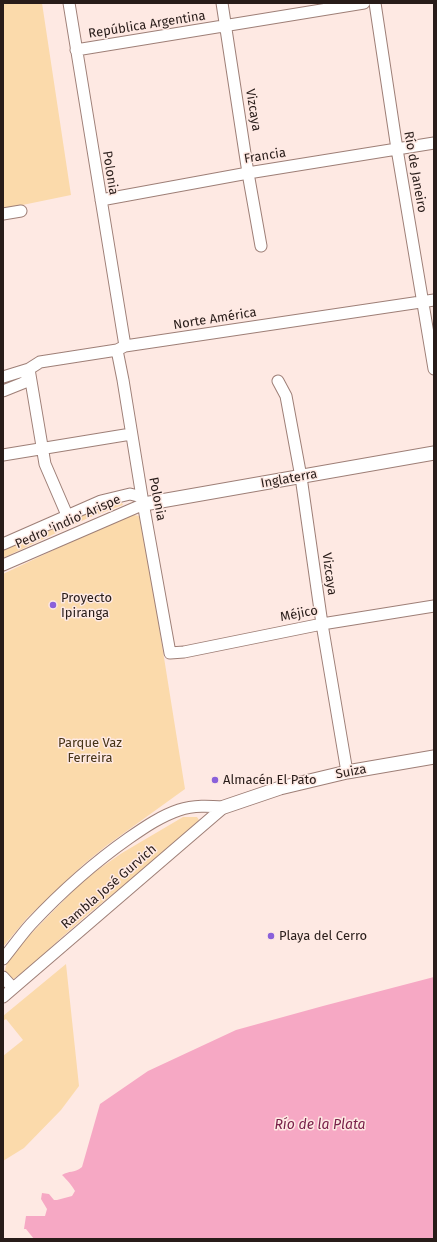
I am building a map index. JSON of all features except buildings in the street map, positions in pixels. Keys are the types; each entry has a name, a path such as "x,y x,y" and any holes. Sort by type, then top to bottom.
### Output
{"street":[{"name":"Polonia","path":"69,3 101,200 131,434 170,653"},
{"name":"Vizcaya","path":"222,3 248,173 261,246"},
{"name":"República Argentina","path":"76,50 364,3"},
{"name":"Río de Janeiro","path":"375,3 397,149 429,300 434,369"},
{"name":"Francia","path":"101,200 248,173 434,143"},
{"path":"3,214 21,211"},
{"name":"Norte América","path":"3,378 29,374 40,362 429,300"},
{"path":"3,391 22,383 29,374"},
{"path":"29,374 45,464 68,515"},
{"name":"Vizcaya","path":"278,381 286,396 302,477 322,624 347,772"},
{"path":"3,454 131,434"},
{"name":"Inglaterra","path":"143,501 302,477 434,453"},
{"name":"Pedro 'indio' Arispe","path":"3,544 101,500 130,494 143,501"},
{"name":"Pedro 'indio' Arispe","path":"3,565 143,501"},
{"name":"Méjico","path":"170,653 184,652 322,624 434,606"},
{"name":"Suiza","path":"199,806 224,807 280,788 347,772 434,757"},
{"name":"Rambla José Gurvich","path":"3,959 31,924 72,883 99,859 151,823 180,810 199,806"},
{"name":"Rambla José Gurvich","path":"3,997 224,807"},
{"path":"3,977 13,988"}],"green space":[{"path":"3,3 42,3 71,195 3,209"},
{"path":"115,503 122,503 123,505 88,518 3,558 3,548 91,509"},
{"name":"Parque Vaz Ferreira","path":"134,515 139,516 142,520 185,789 106,846 84,864 27,918 3,947 3,574 98,529"},
{"path":"183,817 197,817 199,820 171,847 87,915 27,970 13,979 8,978 5,970 7,962 16,949 78,886 96,871 122,853"},
{"path":"66,964 79,1086 61,1110 24,1148 3,1161 3,1056 23,1040 6,1019 3,1021 3,1016"}],"water":[{"name":"Río de la Plata","path":"434,977 434,1239 34,1239 26,1229 24,1229 26,1216 45,1216 47,1209 41,1199 42,1193 49,1194 54,1200 72,1196 75,1191 62,1175 82,1167 100,1104 148,1071 236,1030"}],"place":[{"name":"Proyecto Ipiranga","path":"53,605"},
{"name":"Almacén El Pato","path":"215,780"},
{"name":"Playa del Cerro","path":"271,936"}]}
